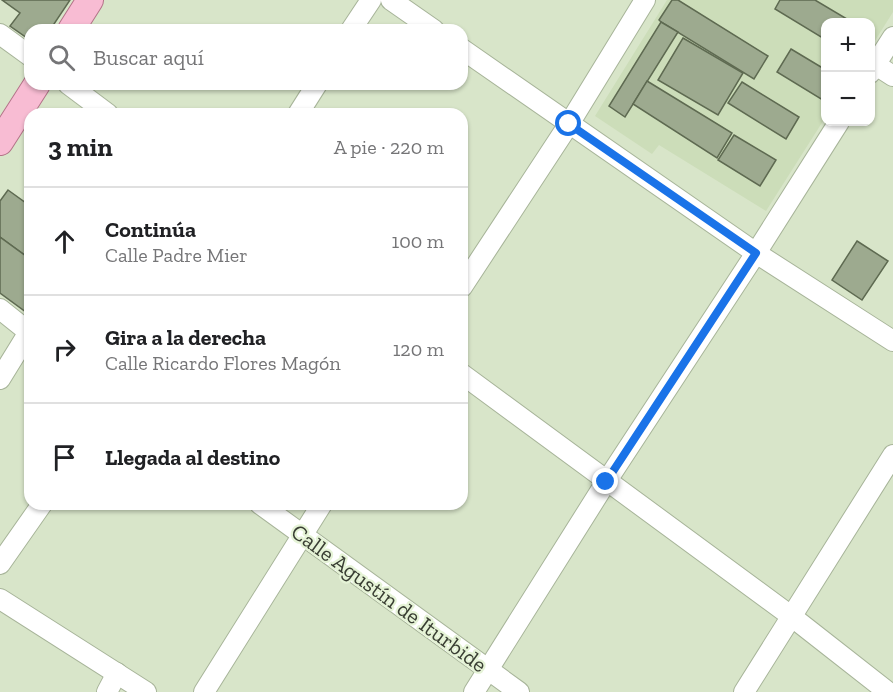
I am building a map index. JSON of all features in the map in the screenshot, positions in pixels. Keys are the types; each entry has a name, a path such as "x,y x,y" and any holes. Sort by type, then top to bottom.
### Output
{"main road":[{"path":"75,24 90,0"},
{"path":"0,142 33,90"}],"street":[{"path":"355,24 370,0"},
{"path":"391,0 425,24"},
{"path":"468,278 569,124 645,0"},
{"path":"0,34 24,52"},
{"path":"875,66 893,38"},
{"path":"468,53 756,253 893,341"},
{"path":"875,70 893,76"},
{"path":"76,90 100,108"},
{"path":"301,108 313,90"},
{"path":"474,692 606,482 836,126"},
{"path":"0,309 24,328"},
{"path":"0,379 24,340"},
{"path":"468,378 791,616 888,692"},
{"path":"744,692 893,455"},
{"path":"0,564 38,510"},
{"name":"Calle Agustín de Iturbide","path":"268,510 519,692"},
{"path":"204,692 318,510"},
{"path":"0,598 146,692"},
{"path":"107,692 117,673"}],"shaded area":[{"path":"667,0 893,0 893,12 875,41 875,18 821,18 821,124 766,211 659,145 652,154 595,116"}],"building":[{"path":"2,0 70,0 54,24 24,24 24,36 10,26 20,13"},
{"path":"672,0 678,0 768,56 754,79 661,22 659,20"},
{"path":"780,0 815,0 845,18 821,18 821,37 775,9"},
{"path":"661,22 678,32 625,117 609,106"},
{"path":"683,38 743,73 718,115 658,80"},
{"path":"791,49 821,67 821,99 777,72"},
{"path":"647,81 732,133 717,158 633,104"},
{"path":"742,82 799,117 786,139 728,103"},
{"path":"734,135 776,160 760,186 718,160"},
{"path":"8,190 24,202 24,255 0,237 0,201"},
{"path":"0,237 24,255 24,311 0,293"},
{"path":"857,241 888,261 862,300 832,280"}],"route":[{"path":"569,124 756,253 606,482"}]}
